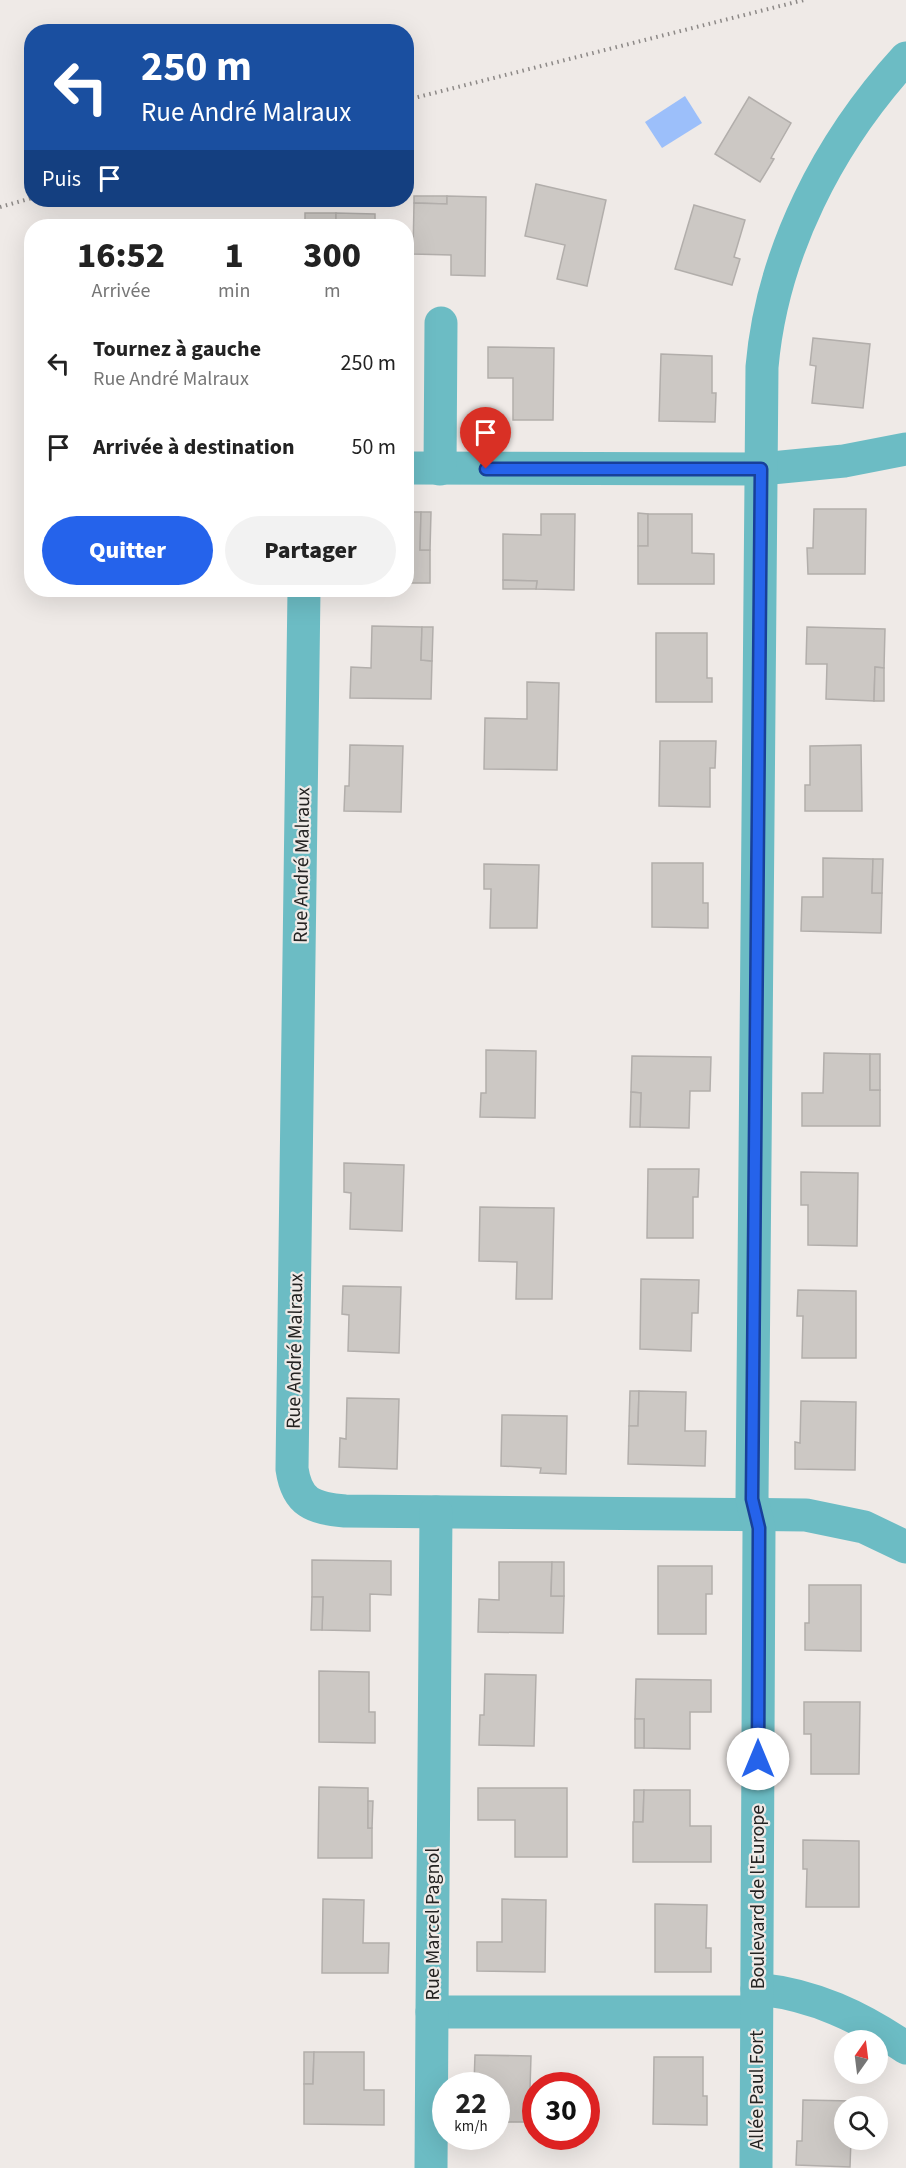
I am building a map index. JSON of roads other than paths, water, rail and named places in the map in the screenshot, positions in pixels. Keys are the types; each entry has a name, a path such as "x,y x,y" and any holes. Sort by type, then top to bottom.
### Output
{"street":[{"name":"Boulevard de l'Europe","path":"757,2001 759,1528 752,1499 760,392 764,345 771,306 786,258 806,208 843,140 871,98 906,58"},
{"path":"440,469 441,323"},
{"path":"414,468 761,469 844,461 906,449"},
{"name":"Rue André Malraux","path":"304,597 292,1469 295,1486 302,1498 315,1506 345,1511 806,1515 844,1522 885,1536 906,1547"},
{"name":"Rue Marcel Pagnol","path":"436,1512 432,2012 757,2001 795,1995 824,2003 850,2014 906,2048"},
{"name":"Allée Paul Fort","path":"756,2168 757,2001"},
{"path":"431,2168 432,2012"}],"water":[{"path":"685,96 702,123 662,148 645,122"}]}
